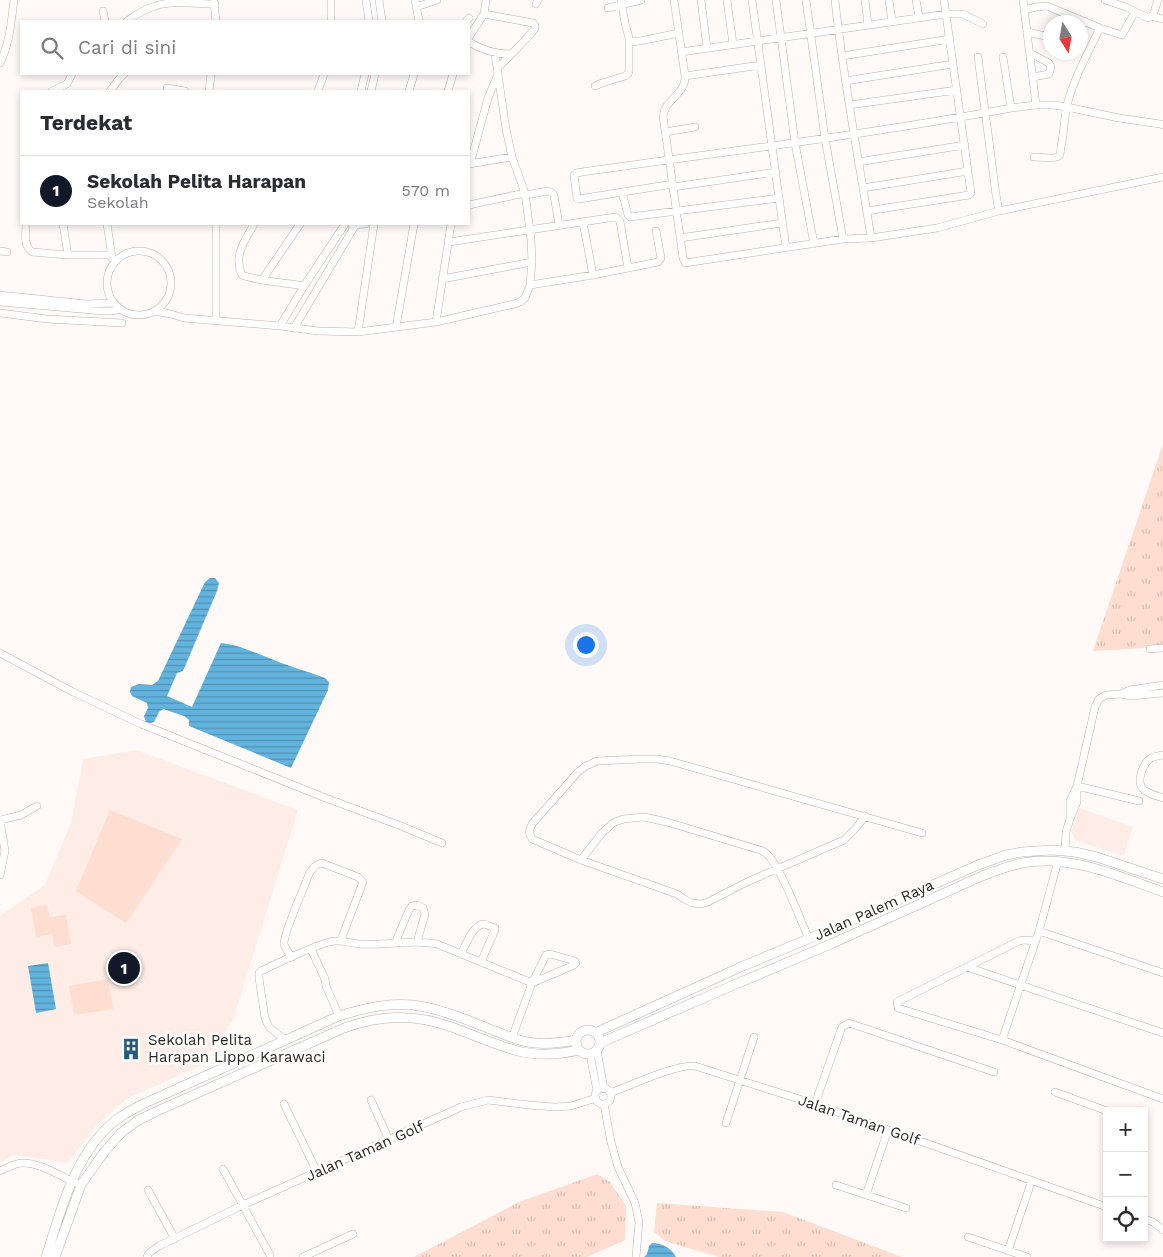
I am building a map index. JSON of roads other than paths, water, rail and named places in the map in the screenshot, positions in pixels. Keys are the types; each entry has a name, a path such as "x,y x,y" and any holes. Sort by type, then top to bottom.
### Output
{"street":[{"path":"0,63 10,36 14,0"},
{"path":"331,0 331,20"},
{"path":"366,0 370,20"},
{"path":"379,0 382,20"},
{"path":"419,20 416,4 437,0"},
{"path":"470,36 484,14 486,0"},
{"path":"608,8 622,2 641,0"},
{"path":"674,0 685,76 684,85 664,109 663,116 682,258 685,264 843,239 870,238 937,228 999,211 1163,177"},
{"path":"701,0 707,48"},
{"path":"727,0 733,44"},
{"path":"752,0 786,248"},
{"path":"776,0 795,143 814,244"},
{"path":"806,0 824,138 843,239"},
{"path":"835,0 845,81 870,238"},
{"path":"865,0 868,24"},
{"path":"889,0 892,21"},
{"path":"916,0 919,17"},
{"path":"867,211 969,195 971,192 944,0"},
{"path":"1023,0 1036,105"},
{"path":"1105,0 1126,7 1148,18 1151,16 1163,19"},
{"path":"1126,7 1131,0"},
{"path":"1151,16 1158,0"},
{"path":"128,20 156,3 214,2 216,20"},
{"path":"595,86 620,78 628,74 629,71 629,42 622,2"},
{"path":"1024,10 1047,6 1122,35 1135,12"},
{"path":"103,11 105,20"},
{"path":"484,14 535,24 535,29 510,54 498,71 488,98 470,164 512,157"},
{"path":"682,52 946,14 963,14 983,24"},
{"path":"1034,157 1049,158 1059,156 1067,107 1079,70 1100,28"},
{"path":"1027,32 1043,35"},
{"path":"629,42 640,42 679,33"},
{"path":"842,56 950,39"},
{"path":"470,43 495,54 510,54"},
{"path":"154,311 184,318 318,331 358,332 436,322 520,302 526,296 530,285 532,262 530,229 526,194 512,157 503,117 495,54"},
{"path":"1030,54 1048,63 1051,67 1049,74 1033,77"},
{"path":"978,57 999,211"},
{"path":"1003,57 1011,108"},
{"path":"845,81 953,64"},
{"path":"685,76 761,65"},
{"path":"64,90 72,75"},
{"path":"111,90 123,75"},
{"path":"208,90 211,75"},
{"path":"318,90 324,75"},
{"path":"361,90 365,75"},
{"path":"371,90 376,75"},
{"path":"409,90 414,75"},
{"path":"448,90 453,75"},
{"path":"54,90 67,84"},
{"path":"167,88 179,90"},
{"path":"849,106 957,90"},
{"path":"776,172 578,199 574,174 854,135 1036,105 1067,107 1163,125"},
{"path":"665,132 695,127"},
{"path":"858,162 965,145"},
{"path":"863,188 968,171"},
{"path":"470,205 526,194 552,192 559,225"},
{"path":"622,192 629,217 779,198"},
{"path":"449,242 613,217 619,219 628,268"},
{"path":"583,222 593,275"},
{"path":"680,238 782,223"},
{"path":"26,225 25,240 30,252 68,255 111,255"},
{"path":"63,225 68,255"},
{"path":"107,225 111,255 114,263"},
{"path":"216,225 216,320"},
{"path":"253,225 239,252 238,261 240,272 243,276 304,286"},
{"path":"262,280 299,225"},
{"path":"280,326 343,225"},
{"path":"294,328 355,225"},
{"path":"358,332 374,225"},
{"path":"396,327 414,225"},
{"path":"436,322 451,225"},
{"path":"530,285 648,265 659,261 661,258 656,231"},
{"path":"141,251 156,256 166,267 170,276 171,287 168,297 154,311 144,314 134,314 120,309 108,292 109,272 114,263 121,256 131,252 141,251"},
{"path":"442,279 532,262"},
{"path":"0,295 86,304 114,303"},
{"path":"168,297 171,314"},
{"path":"0,302 104,311 120,309"},
{"path":"0,313 47,319 122,323"},
{"path":"1150,650 1163,648"},
{"path":"0,653 73,692 141,724 401,826 442,844"},
{"path":"1121,694 1130,690 1163,685"},
{"path":"1065,851 1066,832 1077,802 1077,786 1098,700 1104,695 1121,694 1131,696 1163,692"},
{"path":"1163,755 1155,756 1148,761 1144,766 1140,780 1144,791 1163,798"},
{"path":"864,816 856,828 844,840 700,904 581,860 532,839 529,834 532,824 578,772 586,766 597,760 641,759 670,761 864,816 922,833"},
{"path":"1077,786 1139,801"},
{"path":"0,875 5,850 0,820 21,815 37,806"},
{"path":"581,860 602,833 613,823 623,819 644,817 667,822 763,851 771,857 778,869 809,939"},
{"name":"Jalan Palem Raya","path":"595,1033 743,966 978,865 1006,855 1022,852 1065,851 1097,857 1163,879"},
{"path":"1002,1040 1039,931 1058,861"},
{"name":"Jalan Palem Raya","path":"596,1049 729,987 1008,866 1058,861 1075,863 1095,868 1163,892"},
{"path":"292,957 284,941 309,874 320,863 358,877 363,883 341,940"},
{"path":"394,943 408,910 412,906 417,905 424,908 425,914 417,942"},
{"path":"461,954 473,931 480,925 485,924 495,928 481,962"},
{"path":"1039,931 1163,973"},
{"path":"285,1040 269,1027 265,1018 259,976 261,972 311,949 341,940 359,944 417,942 436,944 532,983 574,965 575,961 550,954 546,955 532,983 512,1038"},
{"path":"1036,940 1019,941 966,967 897,1002 898,1008 1002,1040 1163,1099"},
{"path":"311,949 341,1016"},
{"path":"966,967 1163,1033"},
{"path":"46,1257 71,1182 84,1157 103,1132 122,1116 143,1104 341,1016 384,1005 406,1004 445,1012 512,1038 525,1041 550,1044 576,1040"},
{"path":"55,1257 82,1186 105,1151 121,1133 137,1121 344,1028 364,1021 405,1017 422,1019 448,1026 501,1046 523,1052 562,1054 580,1050"},
{"path":"815,1104 842,1028 849,1023 994,1072"},
{"path":"596,1049 586,1054 580,1050 576,1044 580,1033 592,1031 600,1039 596,1049 602,1093 599,1102 604,1104"},
{"path":"726,1123 754,1037"},
{"name":"Jalan Taman Golf","path":"147,1257 159,1246 243,1205 461,1107 488,1100 529,1105 571,1106 660,1073 690,1066 700,1067 815,1104 1103,1205"},
{"path":"1055,1092 1103,1110"},
{"path":"602,1093 610,1100 604,1104"},
{"path":"371,1100 389,1140"},
{"path":"284,1104 318,1172"},
{"path":"604,1104 618,1167 635,1203 639,1222 636,1257"},
{"path":"866,1195 888,1130"},
{"path":"0,1171 16,1164 29,1164 46,1168 82,1186"},
{"path":"223,1169 269,1256 274,1254 278,1257"},
{"path":"1008,1251 1032,1180"},
{"path":"836,1185 906,1208"},
{"path":"148,1190 175,1239"},
{"path":"1148,1220 1163,1230"},
{"path":"303,1257 353,1234"},
{"path":"968,1237 1026,1257"}],"water":[{"path":"210,578 215,578 219,583 217,591 183,671 177,673 167,696 192,707 221,643 246,649 325,678 329,682 328,690 291,768 189,726 189,720 184,716 163,709 159,712 154,722 146,722 144,716 148,708 147,703 132,696 130,692 131,687 139,684 152,685 158,681 205,582"},
{"path":"48,963 56,1009 36,1013 28,966"},
{"path":"652,1243 666,1247 676,1257 644,1257"}],"place":[{"name":"Sekolah Pelita Harapan","path":"124,968"},
{"name":"Sekolah Pelita Harapan Lippo Karawaci","path":"131,1049"}]}
